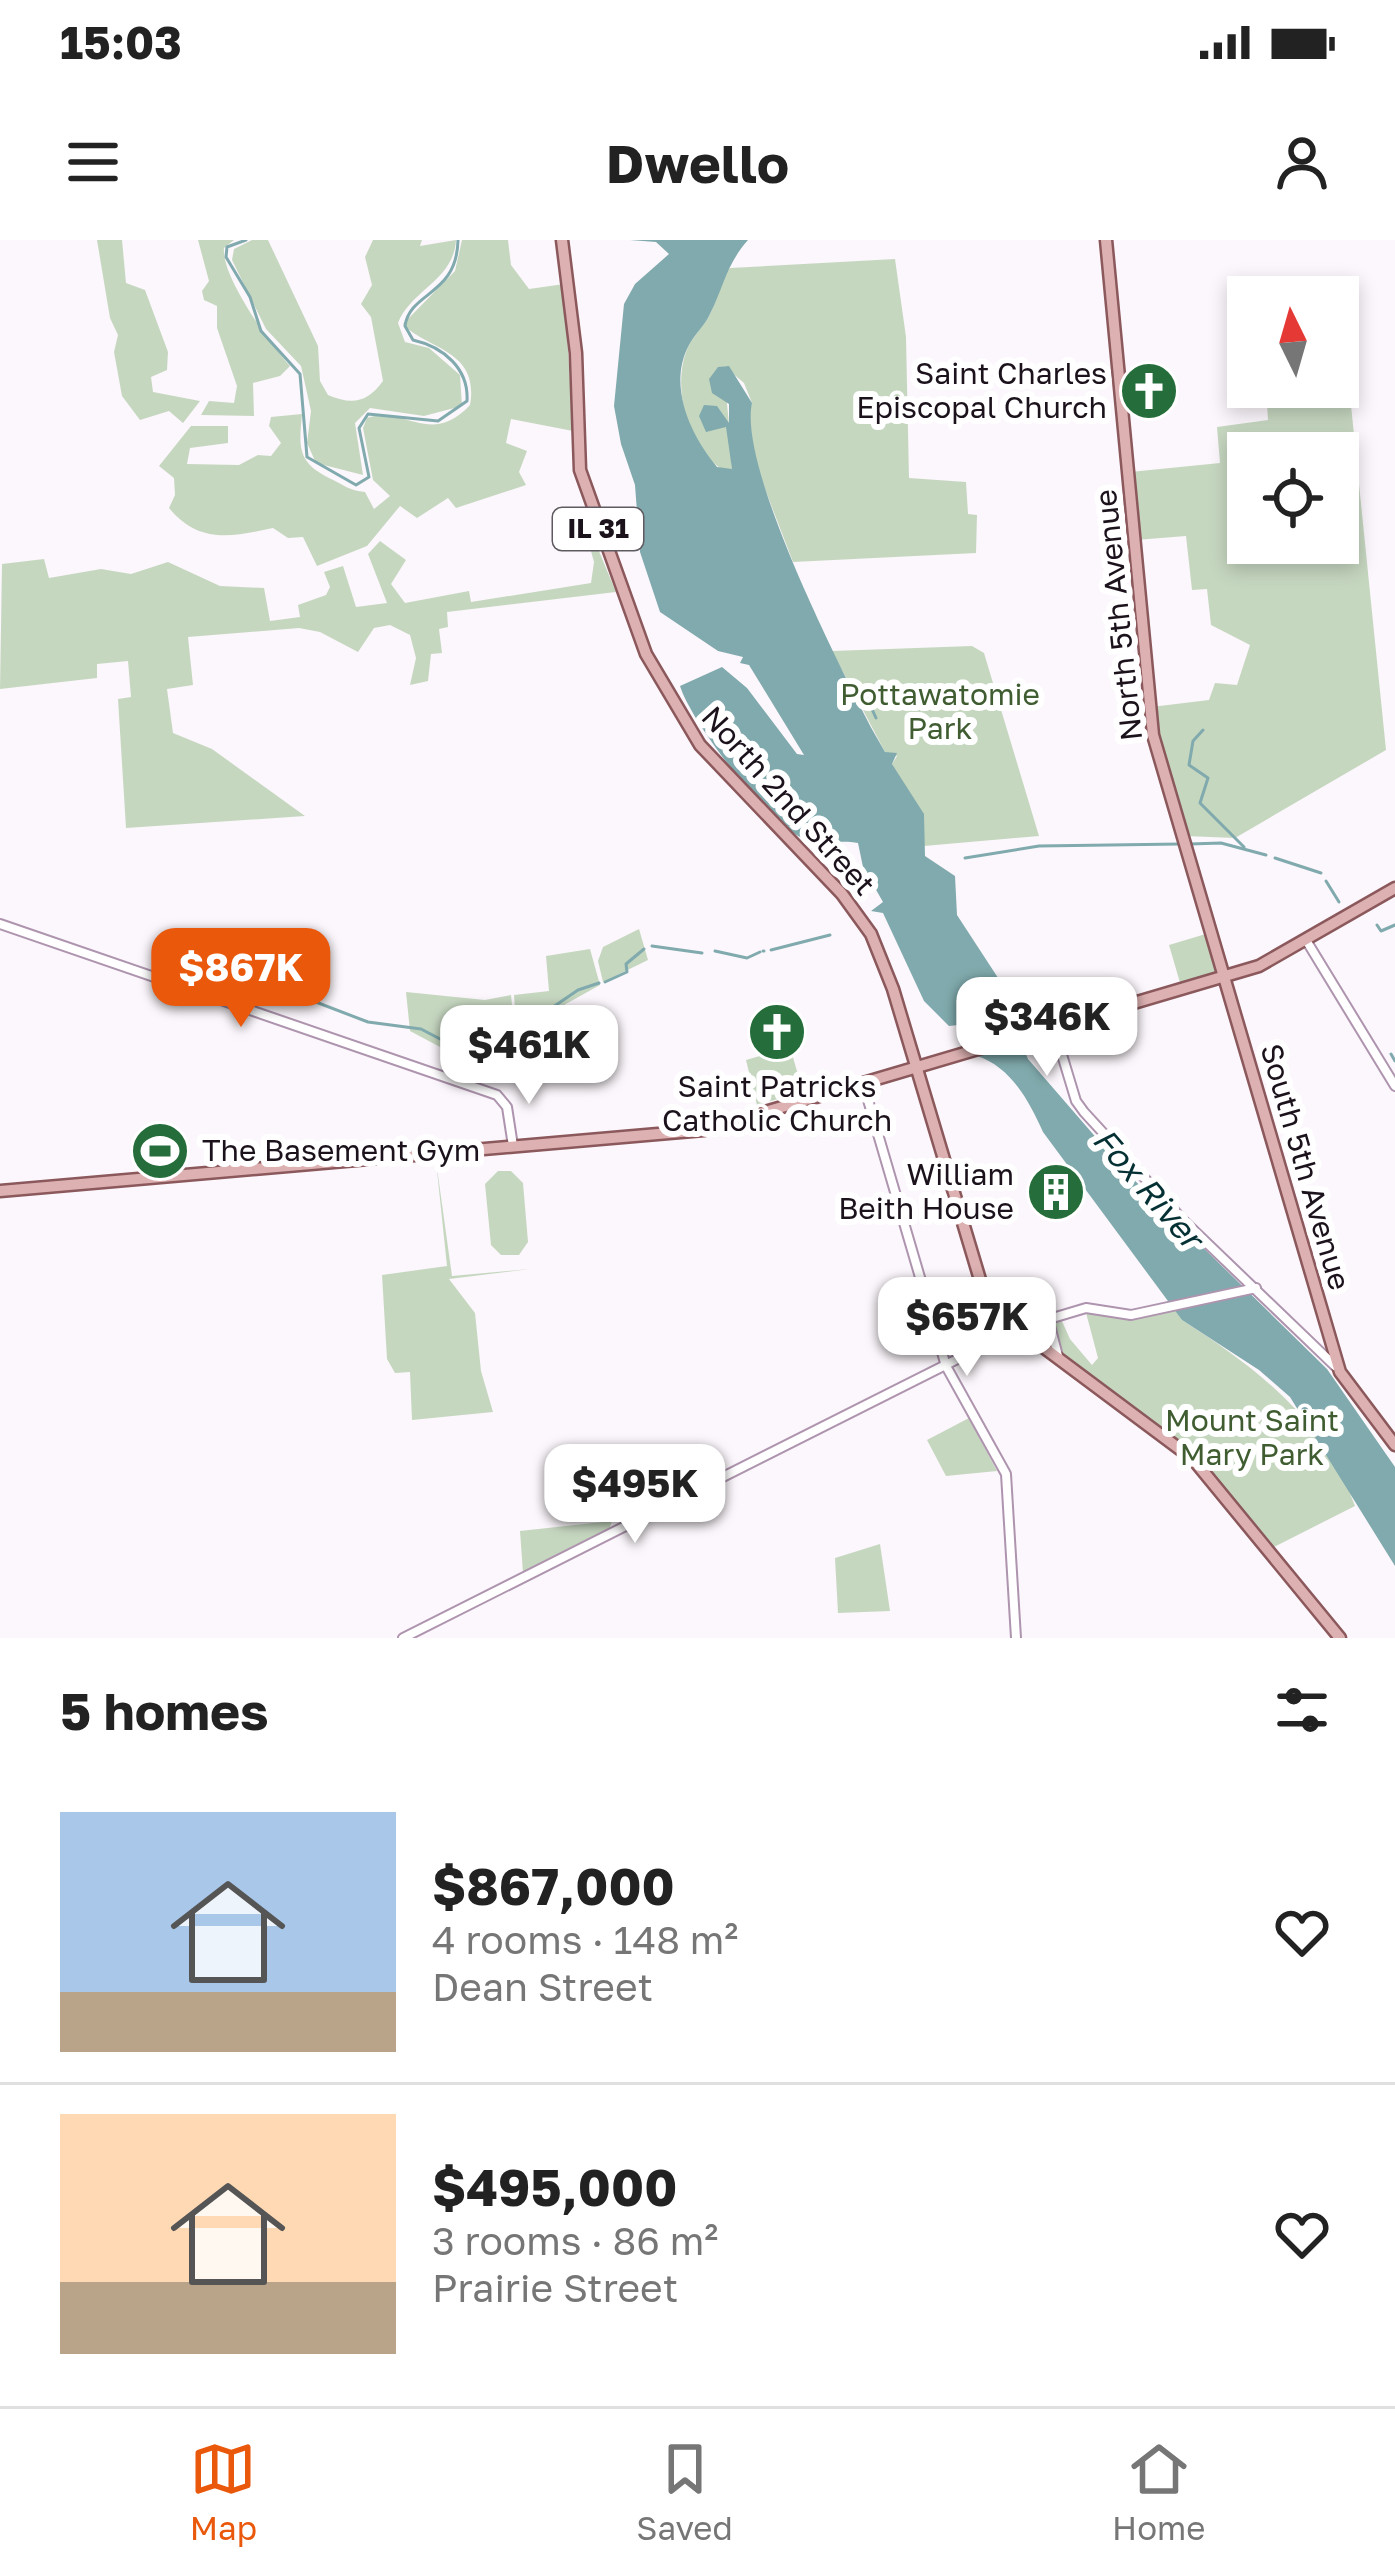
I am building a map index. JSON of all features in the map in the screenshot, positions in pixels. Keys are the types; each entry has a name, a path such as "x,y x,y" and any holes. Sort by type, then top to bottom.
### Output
{"main road":[{"name":"North 2nd Street","path":"562,240 577,352 580,470 597,527 660,685 721,769 860,917 886,967 916,1067"},
{"name":"North 5th Avenue","path":"1106,240 1150,718 1225,975"},
{"path":"0,1191 693,1132 1259,965 1395,888"},
{"name":"South 5th Avenue","path":"1225,975 1340,1372"},
{"name":"IL 31","path":"916,1067 983,1293 1019,1328 1192,1459 1340,1638"},
{"path":"1340,1372 1395,1445"}],"street":[{"path":"0,924 497,1095 507,1107 513,1146"},
{"path":"1306,940 1395,1086"},
{"path":"1053,1025 1076,1101 1183,1220 1340,1372"},
{"path":"863,1082 946,1366 1006,1474 1016,1638"},
{"path":"404,1638 1019,1328 1087,1308 1122,1316 1252,1289"},
{"path":"1048,1318 1058,1357"}],"green space":[{"path":"97,240 122,240 126,283 145,290 168,352 167,370 151,377 153,392 200,401 183,423 169,411 140,420 122,396 114,352 118,335 110,318"},
{"path":"198,240 234,240 224,248 230,275 290,366 280,376 253,383 254,416 201,415 209,401 234,403 237,386 217,328 217,306 204,300 202,291 209,281"},
{"path":"252,240 268,240 318,346 320,381 328,395 352,401 365,398 383,381 371,317 361,304 372,285 365,257 373,240 422,240 420,246 456,240 448,265 398,323 405,342 429,348 460,375 462,406 424,416 370,408 355,423 363,475 316,463 307,443 311,411 301,366 266,329 232,260 234,249"},
{"path":"462,240 508,240 511,265 529,289 564,284 573,431 511,419 506,443 527,451 519,472 526,485 456,508 448,498 417,518 400,506 367,546 317,566 303,537 288,538 273,528 216,535 180,520 169,508 175,495 174,478 159,466 191,426 228,426 228,443 190,448 187,464 239,465 258,455 271,456 281,443 269,426 271,417 302,414 302,452 311,466 346,487 365,492 374,509 390,496 373,480 363,428 367,418 380,415 442,423 470,405 471,386 459,361 403,324 455,271"},
{"path":"895,259 906,337 909,478 966,482 968,514 977,515 976,553 793,562 760,476 747,419 752,403 744,383 724,366 732,469 727,472 703,451 687,420 681,385 686,352 730,268"},
{"path":"1267,408 1351,408 1354,432 1227,432 1227,564 1359,564 1359,484 1386,750 1235,838 1185,836 1151,707 1209,700 1215,683 1237,685 1250,645 1211,625 1207,589 1192,590 1186,536 1136,540 1130,472 1220,463 1217,427 1268,420"},
{"path":"591,532 616,592 447,612 448,627 439,629 442,653 431,654 428,681 410,685 416,658 410,635 390,625 374,628 358,652 320,632 299,628 188,637 193,685 167,689 173,733 212,749 305,816 126,828 118,699 131,697 128,661 97,664 97,678 0,689 2,564 44,559 49,578 101,569 131,574 168,562 220,586 264,588 270,621 300,617 298,605 326,595 330,587 324,572 343,566 356,607 387,603 368,554 380,541 406,560 391,584 405,603 469,591 471,602 591,583 594,562 586,533"},
{"name":"Pottawatomie Park","path":"972,646 984,653 1039,836 924,846 892,764 897,756 885,752 832,651"},
{"path":"639,929 648,960 603,982 598,961 603,947"},
{"path":"1209,933 1221,973 1181,986 1169,945"},
{"path":"590,949 600,985 555,1010 559,1024 517,1037 514,995 549,991 546,956"},
{"path":"406,992 485,1000 511,995 512,1005 486,1008 489,1047 457,1056 410,1031"},
{"path":"790,1047 803,1092 757,1105 746,1060"},
{"path":"436,1161 452,1276 530,1269 449,1279 475,1313 481,1371 493,1412 412,1420 410,1372 395,1373 387,1359 382,1275 447,1266"},
{"path":"498,1171 511,1171 523,1183 528,1242 519,1255 501,1255 491,1245 485,1184"},
{"name":"Mount Saint Mary Park","path":"1174,1307 1182,1320 1262,1377 1306,1421 1355,1506 1272,1548 1228,1495 1060,1351 1055,1321 1061,1319 1070,1339 1092,1365 1098,1358 1085,1309 1122,1317"},
{"path":"969,1418 997,1471 946,1476 927,1440"},
{"path":"612,1521 609,1530 523,1573 520,1531"},
{"path":"880,1544 890,1611 838,1613 835,1558"}],"water":[{"path":"630,240 748,240 683,361 681,393 691,426 717,467 732,469 726,427 706,432 699,416 704,405 717,406 729,423 729,404 712,393 709,379 718,367 729,366 752,403 760,472 794,566 873,731 885,752 897,753 892,764 924,814 925,856 955,876 957,915 1004,987 1003,1003 1028,1059 1125,1171 1327,1369 1395,1467 1395,1566 1290,1397 1259,1370 1182,1320 1043,1132 1018,1086 1000,1068 977,1056 972,1042 964,1044 958,1025 949,1026 924,1001 883,913 871,911 883,902 863,867 858,843 808,840 787,828 732,769 699,723 680,686 722,667 747,688 797,754 804,755 749,665 740,663 743,657 718,651 660,612 640,552 635,485 614,406 624,304 635,284 669,254 656,242"}],"waterway":[{"path":"246,240 227,247 226,257 250,297 261,331 300,374 307,457 356,485 369,477 359,428 368,414 438,421 467,401 459,369 435,348 413,340 405,326 415,306 450,272 458,240"},
{"path":"867,698 876,718"},
{"path":"1203,730 1193,741 1189,765 1208,778 1200,803 1244,847"},
{"path":"1190,844 1221,843 1266,855"},
{"path":"965,858 1039,846 1180,844"},
{"path":"1275,858 1321,873"},
{"path":"1326,881 1339,902"},
{"path":"1377,925 1381,931 1395,925"},
{"path":"771,950 830,935"},
{"path":"652,946 702,953"},
{"path":"605,982 627,972 626,964 644,949"},
{"path":"715,951 747,958 760,952"},
{"path":"518,1031 578,990 599,983"},
{"path":"287,991 368,1022 421,1029 463,1051 512,1036"},
{"path":"1391,1054 1395,1061"}],"place":[{"name":"Saint Charles Episcopal Church","path":"1149,391"},
{"name":"Saint Patricks Catholic Church","path":"777,1032"},
{"name":"The Basement Gym","path":"160,1151"},
{"name":"William Beith House","path":"1056,1192"}],"water label":[{"name":"Fox River","path":"1148,1188"}]}
